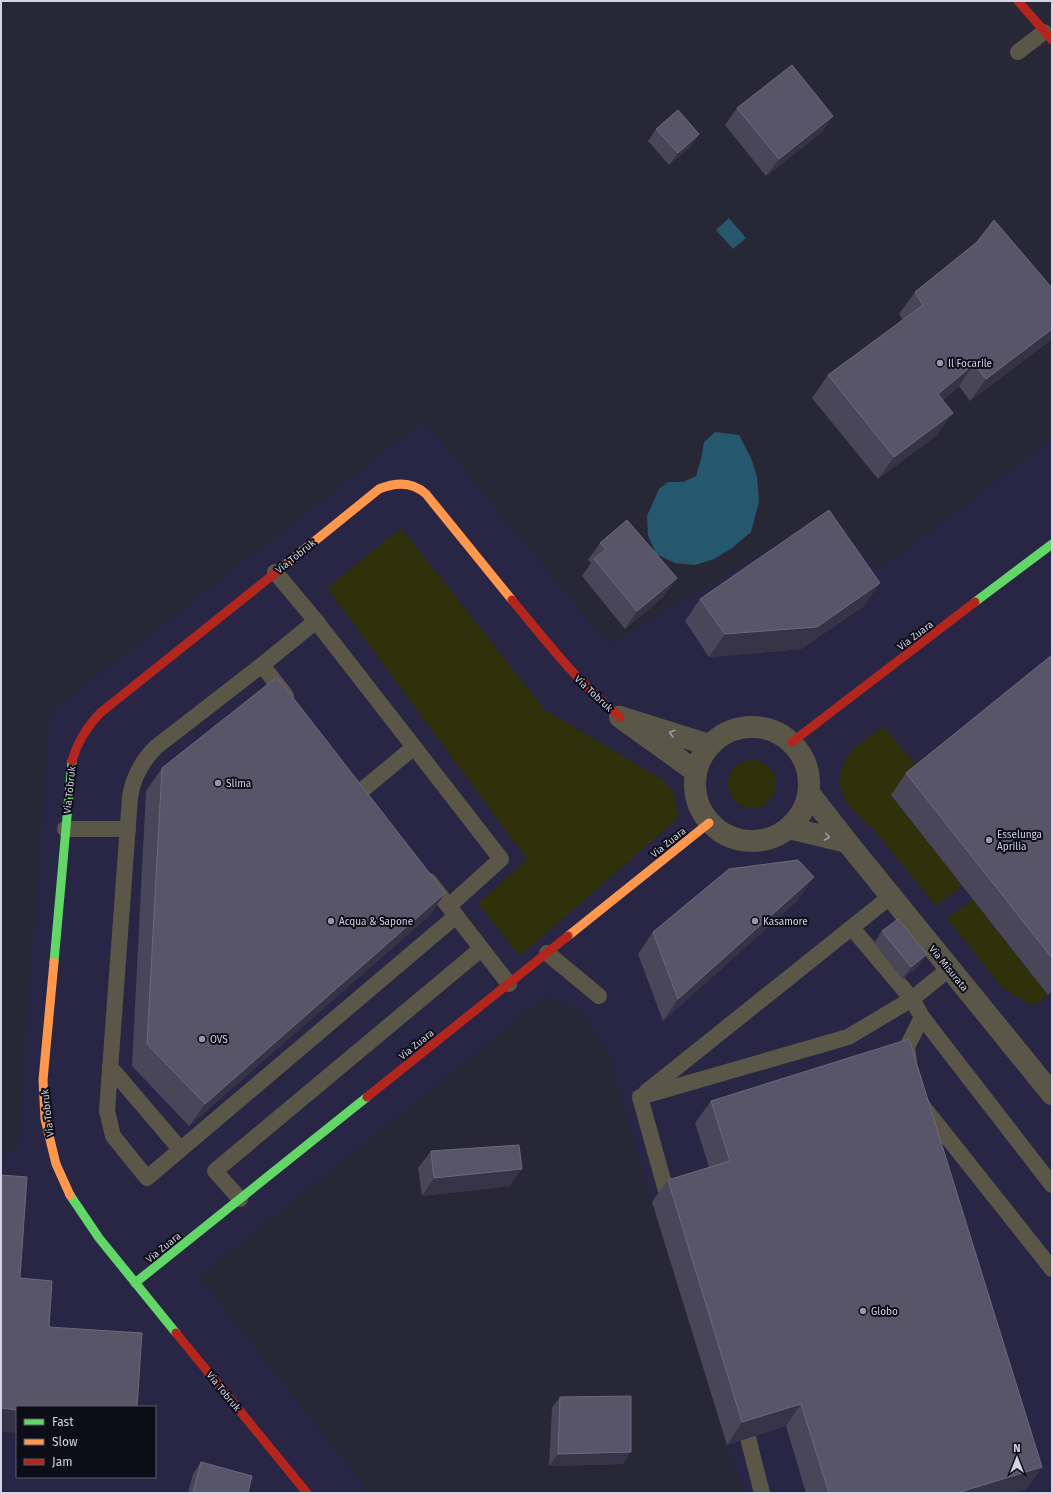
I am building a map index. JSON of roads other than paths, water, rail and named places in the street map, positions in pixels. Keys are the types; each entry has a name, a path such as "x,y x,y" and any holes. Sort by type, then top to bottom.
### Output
{"street":[{"path":"1018,1 1048,36"},
{"name":"Via Tobruk","path":"307,1493 99,1238 68,1191 56,1164 45,1119 43,1080 71,766 76,749 87,728 100,713 379,489 397,483 404,483 417,486 426,494 568,668 598,699 620,717 695,771"},
{"name":"Via Zuara","path":"792,742 1052,544"},
{"name":"Via Tobruk","path":"620,717 709,745"},
{"path":"741,727 759,727 777,732 792,742 803,757 809,774 809,793 805,806 798,818 789,828 774,837 757,841 740,840 723,834 709,823 699,807 694,790 695,771 700,757 709,745 724,734 741,727"},
{"name":"Via Misurata","path":"809,793 847,842 1051,1090"},
{"name":"Via Zuara","path":"135,1283 709,823"},
{"path":"789,828 847,842"}],"lane":[{"path":"1018,52 1048,36"},
{"path":"275,572 316,621 501,859 452,911 147,1178 113,1136 107,1111 131,789 134,779 144,761 156,747 316,621"},
{"path":"262,665 294,707"},
{"path":"360,792 414,747"},
{"path":"65,829 128,829"},
{"path":"421,870 508,984"},
{"path":"640,1096 891,896"},
{"path":"852,928 912,999 922,1017 1052,1185"},
{"path":"240,1199 215,1171 481,949"},
{"path":"547,953 599,996"},
{"path":"640,1096 848,1037 912,999 950,968"},
{"path":"922,1017 907,1047 910,1083 1052,1269"},
{"path":"110,1067 180,1150"},
{"path":"640,1096 668,1198"},
{"path":"748,1438 762,1493"}],"water":[{"path":"729,218 746,238 733,249 716,230"},
{"path":"715,432 739,435 751,458 757,477 759,502 751,532 732,548 714,559 695,565 675,563 656,554 648,535 647,516 659,489 668,482 683,482 696,476 704,442"}],"place":[{"name":"Il Focarile","path":"940,363"},
{"name":"Slima","path":"218,783"},
{"name":"Esselunga Aprilia","path":"989,840"},
{"name":"Acqua & Sapone","path":"331,921"},
{"name":"Kasamore","path":"755,921"},
{"name":"OVS","path":"202,1039"},
{"name":"Globo","path":"863,1311"}]}
